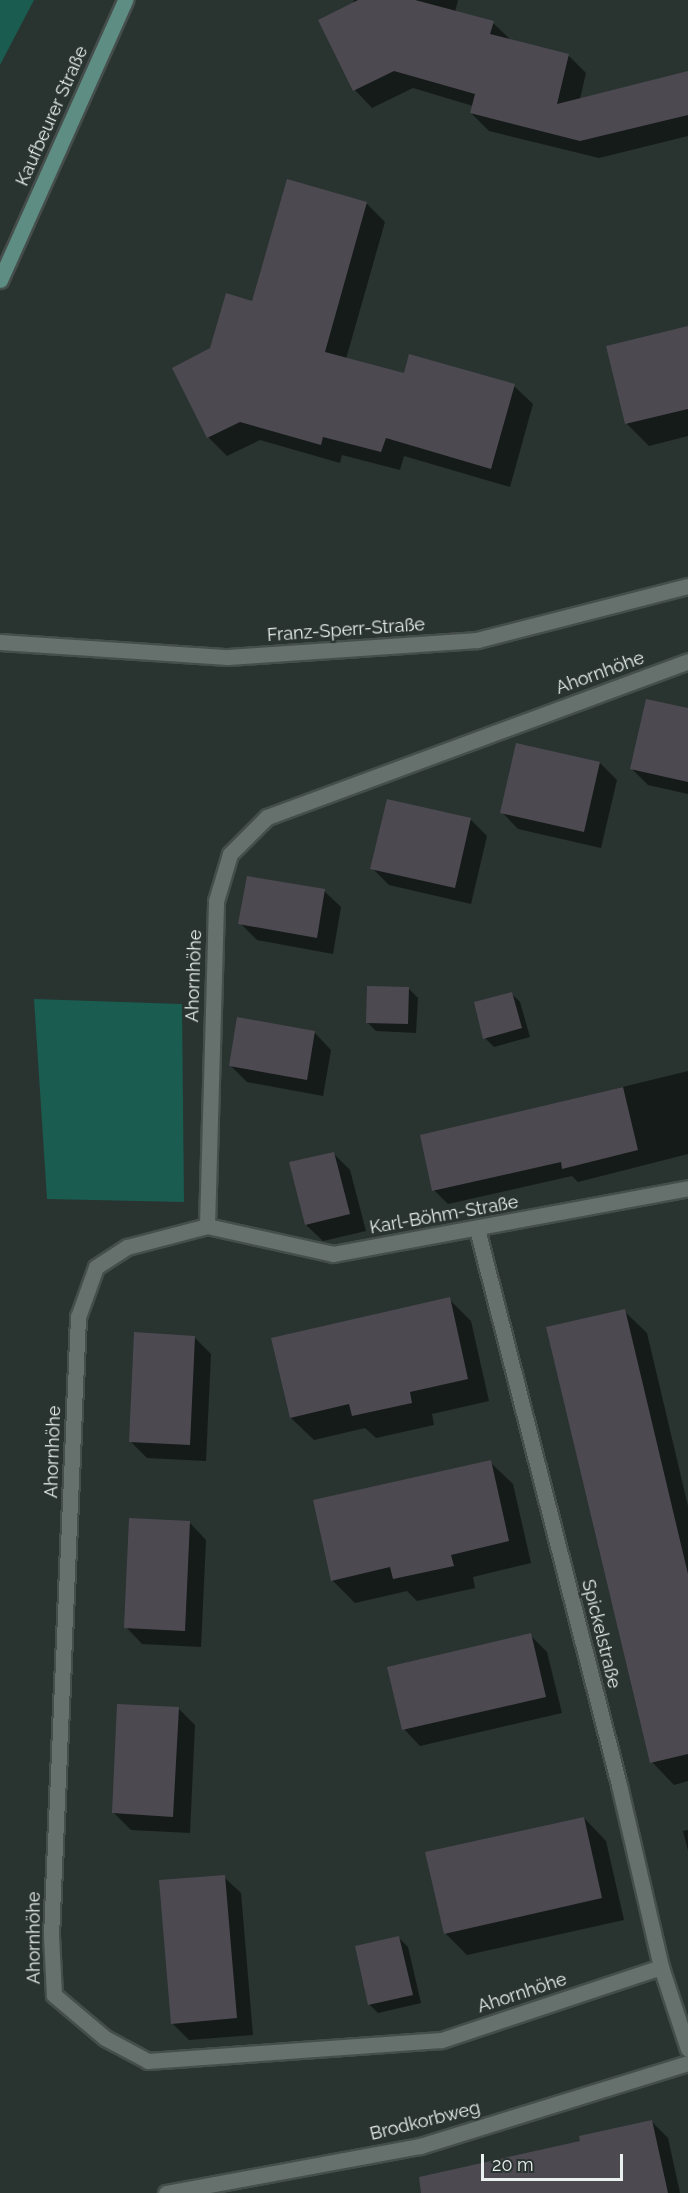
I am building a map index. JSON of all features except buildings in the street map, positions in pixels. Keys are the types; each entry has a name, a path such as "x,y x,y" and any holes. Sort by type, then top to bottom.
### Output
{"street":[{"name":"Kaufbeurer Straße","path":"0,280 125,0"},
{"name":"Franz-Sperr-Straße","path":"0,642 228,657 477,640 688,586"},
{"name":"Ahornhöhe","path":"661,1967 441,2040 148,2061 105,2038 54,1995 51,1936 78,1317 96,1267 127,1247 207,1226 216,901 230,854 267,817 688,661"},
{"name":"Karl-Böhm-Straße","path":"207,1226 333,1254 688,1188"},
{"name":"Spickelstraße","path":"477,1229 620,1785 661,1967 688,2049"},
{"name":"Brodkorbweg","path":"166,2193 420,2146 688,2063"}],"green space":[{"path":"0,0 34,0 0,65"},
{"path":"34,999 182,1004 184,1202 47,1199"}]}
